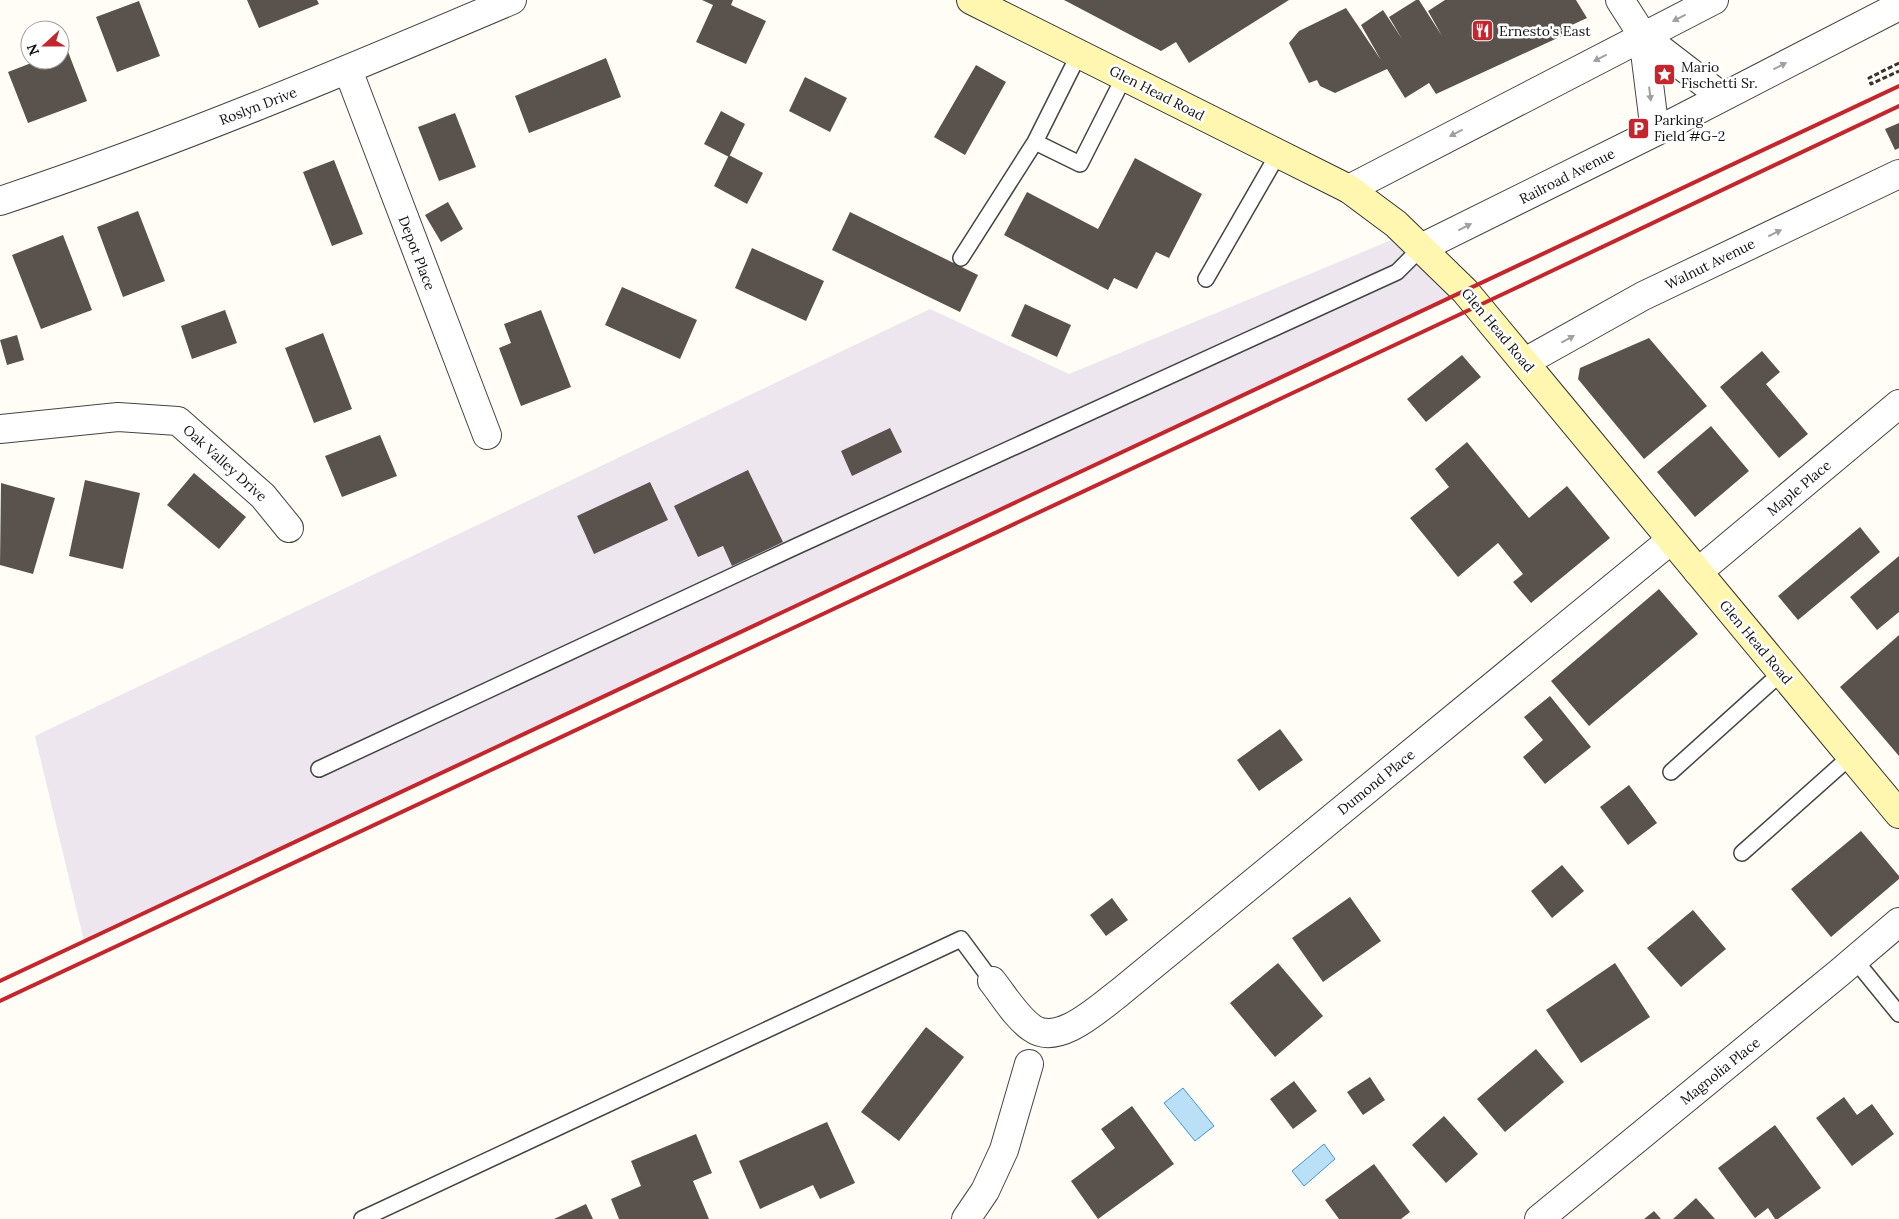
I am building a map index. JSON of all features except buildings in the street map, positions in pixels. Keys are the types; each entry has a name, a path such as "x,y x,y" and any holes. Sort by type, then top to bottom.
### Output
{"main road":[{"name":"Glen Head Road","path":"971,0 1349,189 1396,224 1465,292 1525,362 1899,814"}],"street":[{"name":"Roslyn Drive","path":"0,201 73,176 348,70 512,0"},
{"path":"1620,0 1643,36 1721,96"},
{"path":"1349,189 1714,0"},
{"name":"Railroad Avenue","path":"1421,248 1655,132 1721,96 1899,6"},
{"path":"1643,36 1655,132"},
{"name":"Depot Place","path":"348,70 487,435"},
{"name":"Walnut Avenue","path":"1525,362 1643,296 1899,174"},
{"name":"Maple Place","path":"1698,572 1899,404"},
{"name":"Oak Valley Drive","path":"0,429 118,417 178,421 263,496 289,528"},
{"name":"Dumond Place","path":"992,981 1026,1023 1034,1030 1053,1032 1079,1023 1119,993 1671,540"},
{"name":"Magnolia Place","path":"1539,1219 1899,922"},
{"path":"966,1219 985,1191 1004,1150 1029,1064"}],"lane":[{"path":"961,258 1035,142 1079,54"},
{"path":"1035,142 1080,164 1124,77"},
{"path":"1206,279 1278,154"},
{"path":"319,770 798,546 1396,272 1421,248"},
{"path":"1670,772 1782,673"},
{"path":"1742,853 1851,756"},
{"path":"362,1219 960,939 992,981"},
{"path":"1855,960 1899,1014"}],"path":[{"path":"1899,63 1869,78 1871,84 1899,71"}],"shaded area":[{"path":"1406,234 1465,291 84,941 35,736 930,309 1069,374"}],"water":[{"path":"1183,1088 1214,1126 1195,1141 1164,1103"},
{"path":"1324,1144 1335,1159 1304,1186 1292,1171"}],"railway":[{"path":"0,981 1899,86"},
{"path":"0,1001 1899,106"}],"place":[{"name":"Ernesto's East","path":"1483,31"},
{"name":"Mario Fischetti Sr.","path":"1665,75"},
{"name":"Parking Field #G-2","path":"1638,128"}]}
